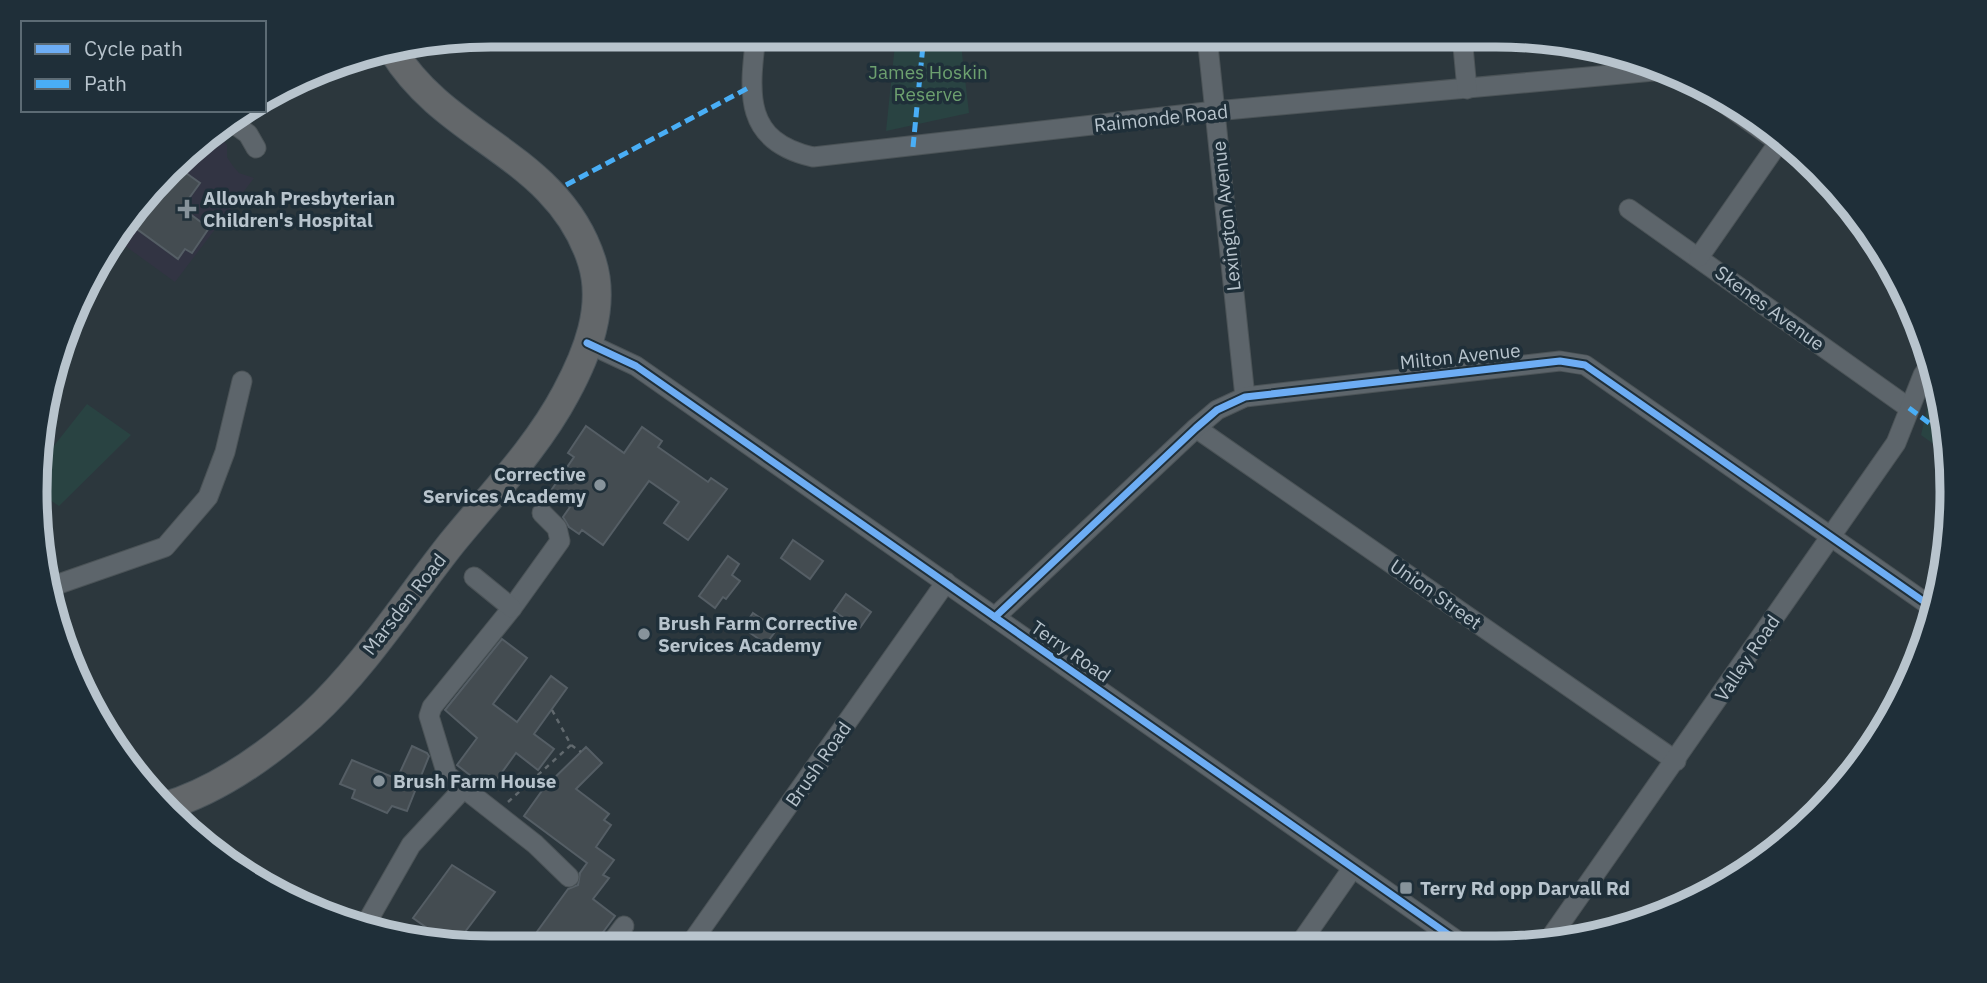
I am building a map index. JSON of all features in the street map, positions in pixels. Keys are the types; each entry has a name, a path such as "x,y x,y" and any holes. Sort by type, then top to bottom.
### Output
{"highway":[{"name":"Marsden Road","path":"174,802 213,785 257,758 311,715 334,691 550,421 567,392 596,318 594,274 582,236 568,211 546,185 511,156 455,119 434,101 398,58"},
{"path":"381,61 397,88 416,108 440,129 512,177 548,215 571,260 587,344"}],"street":[{"name":"Raimonde Road","path":"755,47 750,87 755,116 772,139 792,152 814,157 1215,111 1642,72"},
{"name":"Lexington Avenue","path":"1208,47 1245,397"},
{"path":"1463,47 1467,89"},
{"path":"238,127 248,134 256,148"},
{"path":"1699,257 1776,147"},
{"name":"Skenes Avenue","path":"1629,209 1909,408"},
{"name":"Terry Road","path":"587,344 636,366 1450,936"},
{"name":"Milton Avenue","path":"995,617 1196,428 1217,410 1245,397 1560,361 1585,365 1926,603"},
{"name":"Valley Road","path":"1555,932 1896,443 1924,374"},
{"path":"57,584 165,547 208,497 225,452 242,381"},
{"name":"Union Street","path":"1196,428 1676,761"},
{"path":"542,513 558,528 560,541 512,608 432,706 429,716 447,775 462,790 535,844 569,877"},
{"path":"474,577 512,608"},
{"name":"Brush Road","path":"696,936 946,582"},
{"path":"369,918 411,845 462,790"},
{"path":"1305,936 1352,869"},
{"path":"616,936 624,926"}],"path":[{"path":"552,710 570,745 581,752"},
{"path":"495,813 542,774 570,745"}],"shaded area":[{"name":"Allowah Presbyterian Children's Hospital","path":"221,139 227,145 227,157 233,166 239,173 254,178 175,282 123,244 177,177"}],"green space":[{"name":"James Hoskin Reserve","path":"895,47 961,47 969,113 886,131"},
{"path":"87,404 131,435 59,506 47,498 50,445 53,447"},
{"path":"1928,404 1931,406 1937,447 1921,435"}],"building":[{"path":"183,171 200,183 182,208 209,228 192,253 185,249 178,259 135,227"},
{"name":"Corrective Services Academy","path":"586,426 624,453 642,427 662,441 658,447 708,482 711,478 727,489 688,540 664,523 679,502 649,481 603,545 582,530 579,534 569,527 563,517 570,507 550,492 574,457 568,453"},
{"path":"793,540 823,561 810,579 781,558"},
{"path":"728,556 739,564 732,575 740,581 715,608 699,596"},
{"path":"846,594 871,612 859,629 834,611"},
{"path":"753,613 777,629 766,644 743,628"},
{"path":"502,639 527,658 493,704 517,722 551,676 567,688 534,734 554,749 538,770 516,753 489,790 457,765 477,738 445,710"},
{"name":"Brush Farm House","path":"412,746 429,756 407,811 392,806 387,813 352,798 355,790 340,784 352,760 397,779"},
{"path":"586,747 602,763 576,789 609,814 604,820 611,825 596,847 614,860 603,875 609,878 593,899 615,916 600,936 534,936 568,889 578,885 580,873 587,863 524,816 544,788"},
{"path":"452,865 495,892 463,935 432,932 413,918"}],"marked path":[{"path":"913,147 923,47"},
{"path":"566,185 750,87"},
{"path":"1909,408 1935,427"}],"cycle path":[{"path":"587,343 636,366 1451,936"},
{"path":"995,617 1196,428 1217,410 1245,397 1560,361 1585,365 1926,603"}],"place":[{"name":"Allowah Presbyterian Children's Hospital","path":"187,209"},
{"name":"Corrective Services Academy","path":"600,485"},
{"name":"Brush Farm Corrective Services Academy","path":"644,634"},
{"name":"Brush Farm House","path":"379,781"},
{"name":"Terry Rd opp Darvall Rd","path":"1406,888"}]}
